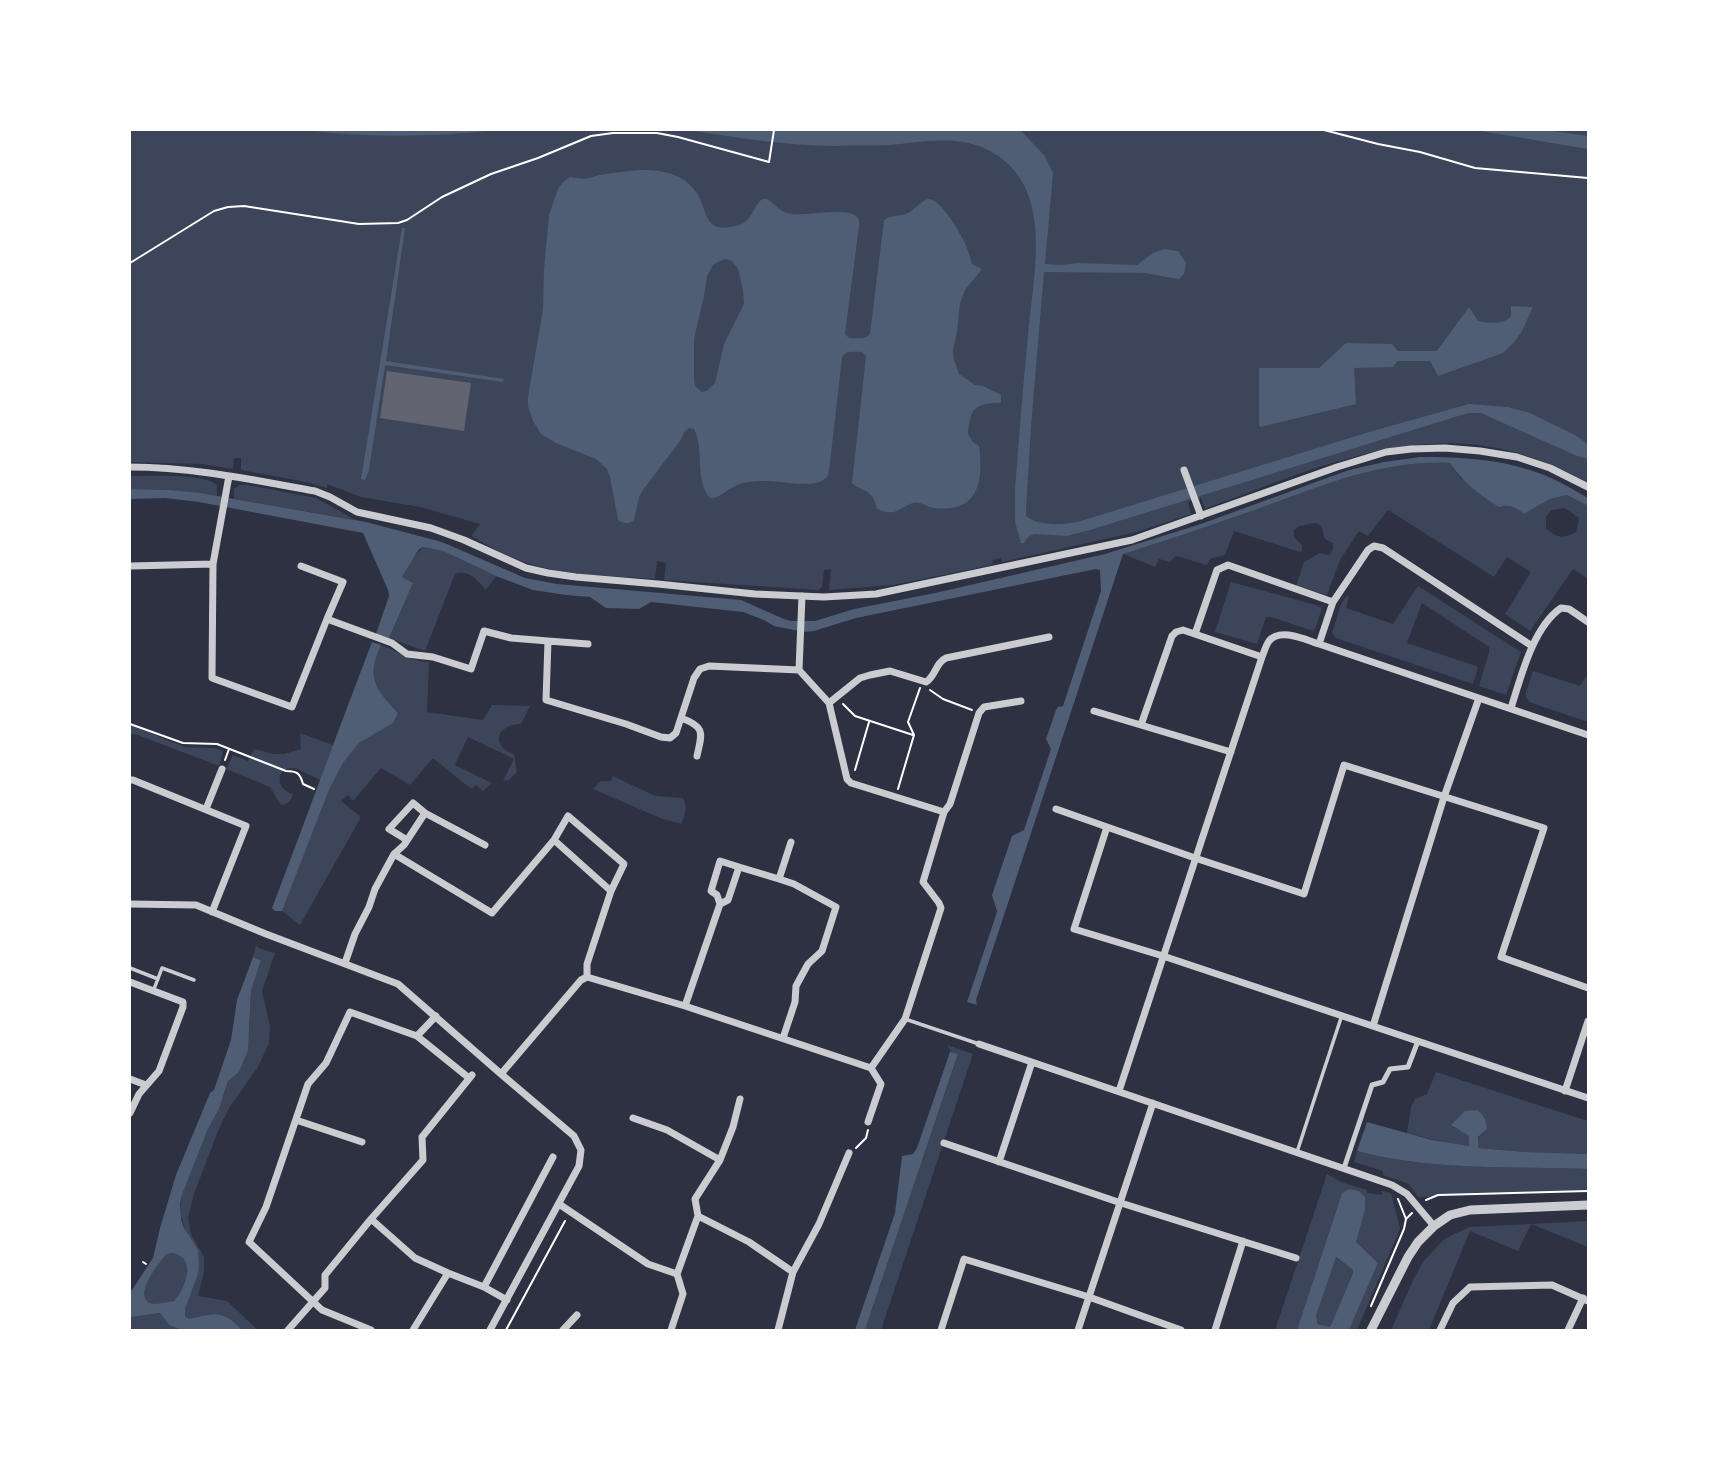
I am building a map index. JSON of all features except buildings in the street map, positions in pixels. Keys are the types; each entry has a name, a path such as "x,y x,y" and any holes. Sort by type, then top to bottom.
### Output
{"street":[{"path":"130,467 192,470 315,491 357,512 431,528 526,568 548,573 755,594 802,596 857,596 911,587 1132,540 1386,452 1445,448 1517,457 1550,468 1588,487"},
{"path":"1184,470 1201,516"},
{"path":"229,476 212,564 212,678 292,707 343,582 301,566"},
{"path":"1319,644 1333,602 1368,550 1374,546 1384,548 1531,646"},
{"path":"130,566 212,564"},
{"path":"1195,634 1217,570 1228,565 1333,602"},
{"path":"799,670 802,596"},
{"path":"1511,708 1531,646 1553,613 1561,608 1569,609 1588,622"},
{"path":"327,619 391,643 407,654 433,657 471,669 484,631 511,638 587,645"},
{"path":"1141,725 1172,636 1176,632 1183,630 1262,657"},
{"path":"1119,1091 1262,657 1269,641 1276,635 1286,634 1319,644 1588,734"},
{"path":"832,700 860,678 890,671 924,682 931,679 940,660 1049,637"},
{"path":"548,641 546,700 661,737 670,738 676,733 694,678 700,669 709,666 799,670 832,700 847,779 851,783 944,812"},
{"path":"1373,1026 1444,797 1479,698"},
{"path":"871,1068 905,1018 941,908 923,882 979,713 984,707 1021,701"},
{"path":"1094,711 1231,752"},
{"path":"681,718 696,723 700,728 702,735 697,756"},
{"path":"1056,809 1304,894 1344,765 1544,828 1501,957 1588,988"},
{"path":"206,810 222,769"},
{"path":"130,780 246,826 212,912"},
{"path":"407,840 389,829 413,803 425,813 485,845"},
{"path":"345,963 375,889 394,854 425,813"},
{"path":"394,854 492,913 554,840 568,816 624,864 611,891 587,964 587,976"},
{"path":"1107,827 1074,929 1163,956 1588,1098"},
{"path":"554,840 611,891"},
{"path":"779,879 791,842"},
{"path":"685,1006 720,904 717,895 710,891 720,861 779,879 794,884 836,907 822,951 808,964 796,986 795,1002 783,1038"},
{"path":"720,904 728,900 739,867"},
{"path":"130,904 196,905 398,984 575,1136 581,1150 579,1166 490,1331"},
{"path":"587,976 871,1068 881,1084 869,1122"},
{"path":"501,1074 587,976"},
{"path":"130,982 183,1002 159,1071 139,1094 130,1113"},
{"path":"288,1331 314,1301 325,1288 325,1275 423,1160 422,1137 470,1076 417,1037 350,1012 326,1063 308,1084 266,1207 248,1242 314,1301 322,1310 371,1331"},
{"path":"417,1037 436,1016"},
{"path":"1565,1091 1588,1021"},
{"path":"1344,1168 1372,1085 1383,1082 1390,1069 1408,1067 1418,1041"},
{"path":"979,1044 1392,1185 1407,1194 1434,1226"},
{"path":"999,1162 1032,1062"},
{"path":"130,1079 146,1085"},
{"path":"671,1331 683,1294 677,1274 698,1216 695,1199 720,1160 740,1099"},
{"path":"1078,1331 1153,1103"},
{"path":"633,1118 667,1130 720,1160"},
{"path":"296,1120 362,1142"},
{"path":"944,1143 1296,1258"},
{"path":"778,1331 793,1272 819,1224 849,1153"},
{"path":"484,1287 553,1157"},
{"path":"559,1203 648,1264 677,1274"},
{"path":"1371,1331 1418,1242 1450,1215 1470,1210 1588,1205"},
{"path":"698,1216 749,1242 793,1272"},
{"path":"371,1219 415,1258 484,1287 507,1300"},
{"path":"1215,1331 1244,1241"},
{"path":"940,1331 964,1259 1089,1297 1181,1331"},
{"path":"413,1331 448,1273"},
{"path":"1440,1331 1453,1303 1470,1287 1552,1285 1586,1299 1569,1330"},
{"path":"563,1331 577,1315"}],"lane":[{"path":"130,968 158,979"},
{"path":"154,991 162,968 194,980"},
{"path":"1297,1152 1342,1016"},
{"path":"905,1018 979,1044"}],"path":[{"path":"130,263 214,211 228,206 244,206 359,224 398,223 442,197 482,178 592,136 613,132 657,132 769,162 774,130"},
{"path":"1324,130 1475,168 1588,178"},
{"path":"924,682 928,689 943,699 979,713"},
{"path":"896,797 915,735 908,722 924,682"},
{"path":"832,700 855,716 915,735"},
{"path":"851,783 869,720"},
{"path":"130,724 183,743 217,744 230,748 286,771 295,771 300,774 303,784 314,789"},
{"path":"222,769 230,748"},
{"path":"849,1153 866,1138 869,1122"},
{"path":"1370,1308 1405,1229 1406,1219 1392,1185"},
{"path":"1406,1219 1427,1199 1438,1195 1588,1191"},
{"path":"506,1331 570,1211"}],"shaded area":[{"path":"130,130 1588,130 1588,483 1550,465 1510,451 1471,444 1432,444 1393,448 1354,457 1278,481 1205,509 1201,498 1188,502 1191,514 1137,532 1002,562 1001,558 993,560 992,565 893,585 829,590 831,569 824,570 822,587 818,590 664,580 666,563 657,561 655,579 583,574 541,567 505,554 471,536 480,524 420,507 361,497 327,484 327,488 241,470 241,458 234,458 233,469 201,464 130,462"},
{"path":"304,130 497,130 400,136"},
{"path":"687,130 1020,130 1044,155 1053,173 1045,264 1137,265 1153,253 1164,249 1178,251 1186,263 1184,274 1179,279 1144,273 1044,272 1026,510 1026,516 1031,520 1060,524 1081,521 1469,404 1508,407 1530,413 1588,444 1588,459 1481,413 1468,413 1090,530 1067,536 1034,534 1021,543 1015,522 1015,489 1036,247 1033,213 1019,176 995,154 985,148 963,142 817,146"},
{"path":"1475,130 1546,130 1588,136 1588,149"},
{"path":"636,170 663,172 684,180 698,195 710,222 717,227 730,227 744,222 762,199 767,199 791,214 844,212 856,216 859,226 845,334 849,338 863,338 870,334 884,220 910,212 928,199 938,204 962,238 972,264 982,269 965,290 960,303 954,360 959,374 975,385 1001,395 1001,403 980,406 970,418 968,434 979,446 980,472 979,483 969,500 949,508 933,508 915,503 888,512 877,509 870,494 852,483 866,356 862,352 853,352 842,358 829,471 825,479 811,484 747,482 710,498 702,483 697,437 694,429 689,428 643,490 634,520 626,523 618,520 607,469 596,459 541,434 533,421 528,397 543,309 549,215 558,189 570,177 585,179","holes":["726,259 732,261 738,269 744,304 724,344 715,383 702,392 695,386 694,380 694,339 707,276 713,265"]},
{"path":"402,228 405,228 386,361 504,379 503,382 385,365 369,470 365,480 361,479"},
{"path":"1511,306 1533,307 1522,331 1503,353 1438,376 1430,361 1398,361 1393,367 1354,368 1356,404 1260,427 1259,425 1259,368 1319,368 1346,343 1392,344 1398,351 1437,351 1469,307 1478,321 1496,323 1511,316"},
{"path":"1420,457 1483,460 1514,465 1544,475 1588,498 1588,506 1567,495 1550,499 1524,514 1512,507 1499,507 1484,497 1466,482 1450,463 1424,463 1348,477 1123,554 976,1000 977,1005 967,1002 997,911 992,895 1012,836 1024,830 1051,749 1046,739 1056,710 1063,706 1101,591 1100,570 856,618 804,632 774,626 743,612 651,602 639,609 606,608 590,597 533,590 443,551 423,547 419,549 402,577 413,583 389,638 376,634 389,596 363,533 199,502 165,498 130,499 130,489 171,490 366,522 442,542 525,578 557,584 741,600 791,621 815,621 854,609 1105,554 1201,524 1349,470"},
{"path":"1450,463 1461,479 1507,505 1514,506 1524,514 1550,499 1567,495 1588,506 1588,579 1573,569 1530,631 1505,614 1531,572 1507,557 1494,577 1388,510 1368,536 1359,531 1340,560 1327,595 1296,586 1304,562 1320,553 1329,555 1333,550 1333,543 1325,539 1321,526 1315,523 1299,526 1294,530 1294,537 1302,545 1300,552 1234,531 1225,555 1210,559 1207,565 1176,556 1170,562 1159,559 1155,567 1123,554 1335,481 1400,466","holes":["1565,508 1579,518 1576,532 1567,536 1558,536 1546,529 1546,517 1552,510"]},
{"path":"130,476 176,476 211,481 217,485 217,496 171,490 130,489"},
{"path":"240,485 316,498 356,520 234,499 234,489"},
{"path":"423,547 443,551 496,576 486,590 469,574 455,574 425,651 389,638 413,583 402,577"},
{"path":"1231,582 1322,608 1315,629 1313,631 1266,617 1257,644 1215,632"},
{"path":"1418,586 1521,652 1506,695 1479,686 1489,647 1422,603 1407,643 1476,666 1478,668 1473,684 1336,638 1332,633 1341,604 1347,595 1349,598 1346,608 1393,624"},
{"path":"372,642 381,645 374,666 375,682 398,713 393,723 359,743 343,763 329,790 282,911 275,911 272,908"},
{"path":"381,645 411,658 429,662 427,712 483,720 492,705 530,706 521,724 507,727 502,731 499,741 501,746 514,754 517,772 509,780 503,781 514,759 468,737 455,765 492,783 483,791 476,785 470,788 434,759 410,785 381,768 353,801 348,795 341,801 360,816 360,819 300,925 282,911 329,790 343,763 359,743 398,713 375,682 374,666"},
{"path":"1533,671 1580,686 1588,673 1588,722 1529,702 1525,695"},
{"path":"130,725 185,747 223,751 219,766 130,734"},
{"path":"300,733 333,745 321,780 294,768 283,771 280,783 293,794 285,804 281,805 270,787 226,769 233,755 248,761 254,749 284,754 301,749"},
{"path":"613,776 655,796 683,798 685,811 681,824 660,818 593,789 601,781 611,781"},
{"path":"256,946 275,953 262,991 270,1027 269,1043 258,1067 229,1108 218,1131 194,1194 188,1218 191,1234 204,1257 204,1272 198,1296 227,1301 258,1330 242,1330 228,1319 189,1319 185,1316 185,1298 198,1274 180,1212 182,1195 208,1129 219,1109 228,1081 239,1072 249,1033 251,991 261,960 253,957"},
{"path":"253,957 261,960 251,991 248,1050 239,1072 228,1081 180,1204 183,1226 198,1250 199,1265 185,1316 189,1319 223,1316 242,1330 182,1330 169,1325 160,1313 130,1317 130,1293 153,1258 176,1175 210,1093 214,1090 231,1040 237,1000","holes":["167,1254 180,1256 185,1261 187,1274 178,1295 174,1301 150,1303 144,1294 152,1273"]},
{"path":"947,1045 973,1054 881,1330 865,1330 958,1055 951,1052"},
{"path":"950,1052 958,1054 865,1330 855,1330 895,1213 902,1156 913,1154 917,1148"},
{"path":"1436,1072 1588,1121 1588,1154 1478,1148 1478,1138 1487,1129 1487,1125 1476,1110 1465,1112 1453,1127 1469,1136 1469,1146 1407,1133 1411,1107 1415,1099 1427,1094"},
{"path":"1477,1110 1484,1118 1487,1129 1478,1137 1478,1148 1588,1154 1588,1169 1443,1165 1357,1151 1367,1122 1432,1140 1469,1146 1469,1136 1451,1125 1465,1111"},
{"path":"1357,1151 1443,1165 1588,1169 1588,1191 1418,1197 1409,1184 1383,1175 1383,1171 1354,1162"},
{"path":"1327,1174 1341,1182 1367,1190 1367,1193 1391,1193 1400,1229 1357,1330 1349,1330 1378,1263 1356,1242 1349,1189 1342,1193 1297,1330 1275,1330"},
{"path":"1349,1189 1359,1191 1365,1197 1365,1209 1356,1242 1378,1263 1349,1330 1297,1330 1342,1193","holes":["1336,1257 1353,1270 1331,1325 1329,1327 1318,1324 1316,1316"]},
{"path":"1588,1221 1588,1247 1531,1224 1518,1251 1470,1231 1429,1330 1391,1330 1423,1262 1443,1240 1470,1227"},
{"path":"173,1253 185,1261 187,1267 183,1288 174,1301 151,1303 144,1294 148,1281 164,1257"},
{"path":"1335,1257 1353,1270 1353,1273 1331,1325 1326,1327 1318,1323 1316,1316"},
{"path":"160,1313 169,1325 182,1330 130,1330 130,1316"}]}
